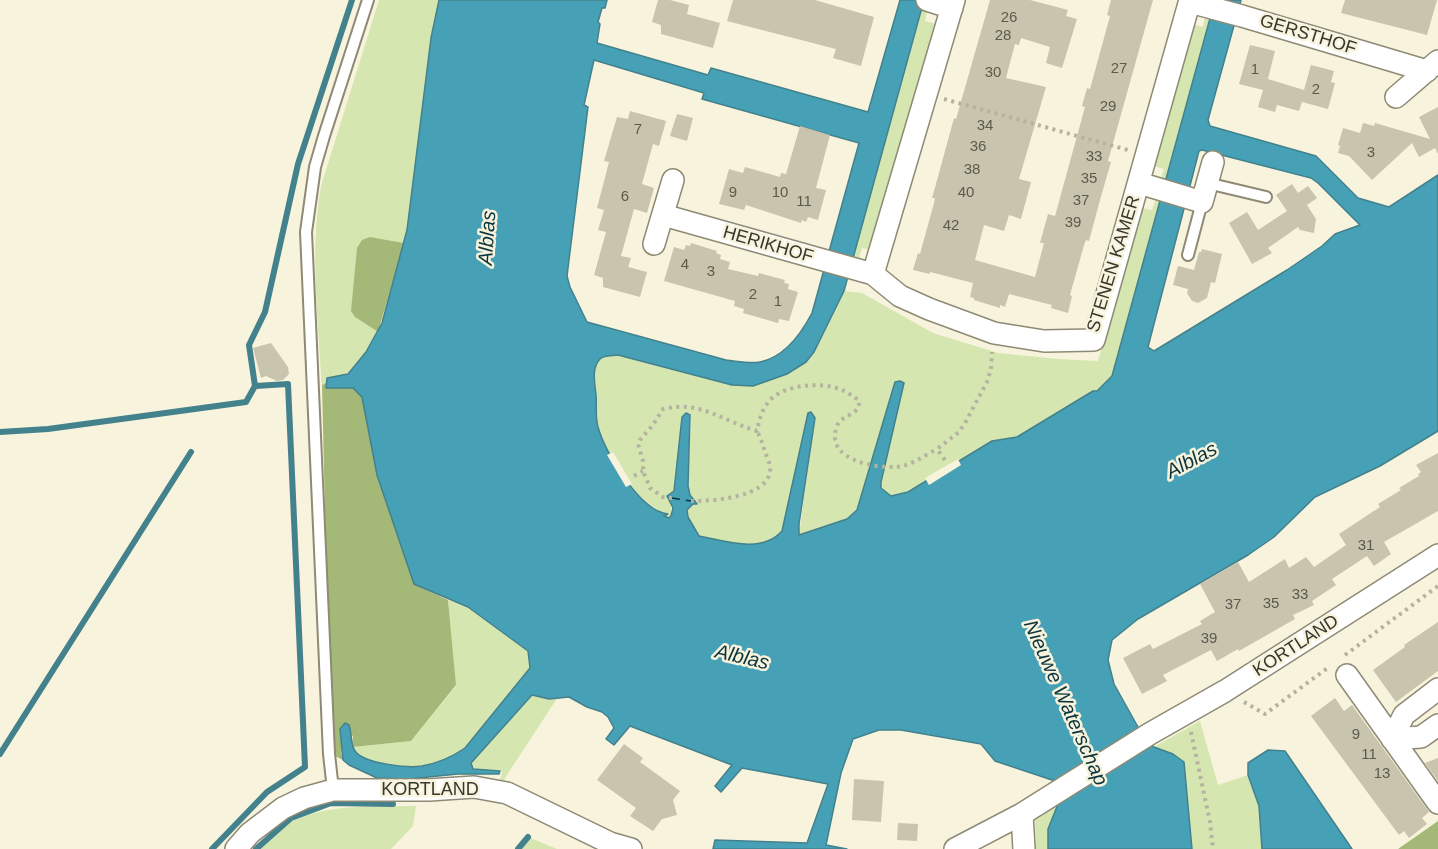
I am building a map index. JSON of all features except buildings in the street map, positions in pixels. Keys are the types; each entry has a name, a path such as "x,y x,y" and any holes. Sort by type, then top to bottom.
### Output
{"street":[{"path":"873,274 953,4 928,1"},
{"name":"GERSTHOF","path":"1196,3 1432,66"},
{"name":"STENEN KAMER","path":"873,274 900,296 994,333 1044,341 1094,340 1144,185 1146,155 1196,3"},
{"name":"GERSTHOF","path":"1396,97 1432,66"},
{"path":"1144,185 1201,195 1213,162"},
{"path":"654,244 673,180"},
{"name":"HERIKHOF","path":"663,215 873,274"},
{"name":"KORTLAND","path":"1022,814 1151,733 1274,661 1438,555"},
{"path":"1347,675 1438,803"},
{"path":"1392,739 1404,715 1438,689"},
{"path":"1392,739 1421,737 1438,725"},
{"name":"KORTLAND","path":"236,849 250,834 283,808 304,798 333,790 429,790 474,787 507,793 610,843 631,849"},
{"path":"955,849 1022,814 1024,849"}],"lane":[{"path":"333,790 329,754 306,232 315,167 368,0"},
{"path":"1188,255 1201,195 1266,197"}],"path":[{"path":"927,94 1146,155"},
{"path":"757,431 760,415 768,401 790,388 814,385 843,390 859,400 860,406 858,410 839,422 836,428 835,437 844,454 853,461 866,464 901,466 937,449 959,432 987,382 991,369 994,333"},
{"path":"672,498 663,496 650,488 642,471 643,461 638,444 654,425 663,409 680,405 727,418 757,431 770,469 765,482 743,495 718,500 691,501"},
{"path":"937,449 945,460"},
{"path":"634,476 642,471"},
{"path":"1184,714 1191,732 1210,822 1212,849"}],"green space":[{"path":"379,0 439,0 431,38 407,230 404,243 370,237 355,317 378,332 366,352 347,374 327,378 326,383 322,385 322,391 315,263 317,211 321,186"},
{"path":"921,9 927,12 925,21 936,24 874,251 862,248 859,259 853,258"},
{"path":"1205,15 1210,16 1166,180 1161,178 1164,169 1154,166 1192,24 1203,27"},
{"path":"1156,199 1161,199 1112,376 1097,391 1093,391 1017,437 992,441 908,492 891,496 887,493 882,486 885,464 872,461 860,504 856,511 842,521 799,535 815,418 782,531 774,538 754,544 731,543 699,536 688,517 687,510 696,504 690,495 688,486 691,417 686,413 682,417 669,518 663,516 666,514 644,500 624,478 603,440 598,428 594,376 595,367 602,358 618,355 732,385 806,362 814,352 844,291 862,293 933,333 998,353 1098,361 1142,208 1152,210"},
{"path":"370,237 404,243 378,332 355,317 351,311 357,248 362,240"},
{"path":"326,383 326,388 353,388 362,397 377,475 414,584 448,600 456,685 411,741 353,747 353,735 341,752 343,760 333,755 330,723 322,385"},
{"path":"448,600 468,607 528,651 530,668 465,748 455,754 434,763 415,767 395,766 364,758 353,747 411,741 456,686"},
{"path":"532,694 548,699 558,697 503,781 500,781 502,771 473,769 470,763"},
{"path":"1200,721 1218,785 1248,775 1259,806 1262,849 1192,849 1184,763 1154,747"},
{"path":"1058,804 1048,829 1048,849 1036,849 1035,816"},
{"path":"416,806 413,826 391,849 254,849 271,833 290,822 309,815 350,807"},
{"path":"1438,821 1438,849 1398,849"},
{"path":"528,837 557,849 518,849"}],"water":[{"path":"439,0 607,0 598,22 600,24 597,43 708,75 711,68 868,112 900,0 924,0 844,291 814,352 806,362 787,374 753,386 732,385 618,355 602,358 595,367 597,423 608,451 635,492 646,503 668,514 664,516 669,518 673,508 667,496 674,491 682,417 686,413 690,415 688,486 690,495 697,504 693,504 687,510 688,517 699,536 731,543 764,542 774,538 782,531 808,413 811,412 815,418 799,535 847,519 857,510 895,382 904,383 881,482 881,488 891,496 908,492 992,441 1017,437 1093,391 1097,391 1112,376 1215,0 1241,0 1208,120 1210,126 1316,156 1358,198 1389,207 1438,175 1438,431 1380,466 1315,497 1274,537 1248,555 1138,619 1112,640 1108,660 1114,684 1143,736 1154,747 1173,754 1184,762 1192,849 1048,849 1048,829 1058,804 1055,781 995,761 981,744 901,730 879,730 853,739 841,773 826,845 847,849 713,849 715,840 807,843 828,784 742,768 721,792 715,786 732,765 630,726 614,745 606,739 614,728 608,717 569,697 549,699 532,695 471,763 473,769 500,771 499,774 458,774 409,779 377,778 343,760 340,729 345,723 349,725 355,751 376,762 397,766 422,766 450,757 465,748 530,668 528,651 468,607 414,584 377,475 362,397 353,388 326,388 327,378 348,374 366,352 382,323 407,230 431,38","holes":["594,60 704,93 702,99 859,143 812,313 803,329 785,350 769,359 747,363 726,360 587,322 567,276 588,107 584,105","1199,151 1311,178 1360,225 1335,234 1287,270 1154,351 1148,347"]},
{"path":"1268,750 1285,751 1352,849 1262,849 1259,806 1248,775 1248,763"}],"pier":[{"path":"613,452 632,484 626,487 607,455"},
{"path":"958,459 961,465 929,485 925,478"}],"waterway":[{"path":"0,432 48,429 246,402 255,386 249,345 265,312 298,164 352,0"},
{"path":"212,849 267,792 305,767 288,384 255,386"},
{"path":"0,754 191,452"},
{"path":"256,849 291,818 331,803 393,804"},
{"path":"518,849 528,837"}],"ferry route":[{"path":"672,498 691,501"}],"water label":[{"name":"Alblas","path":"488,238"},
{"name":"Alblas","path":"1192,461"},
{"name":"Alblas","path":"742,658"},
{"name":"Nieuwe Waterschap","path":"1065,703"}]}
